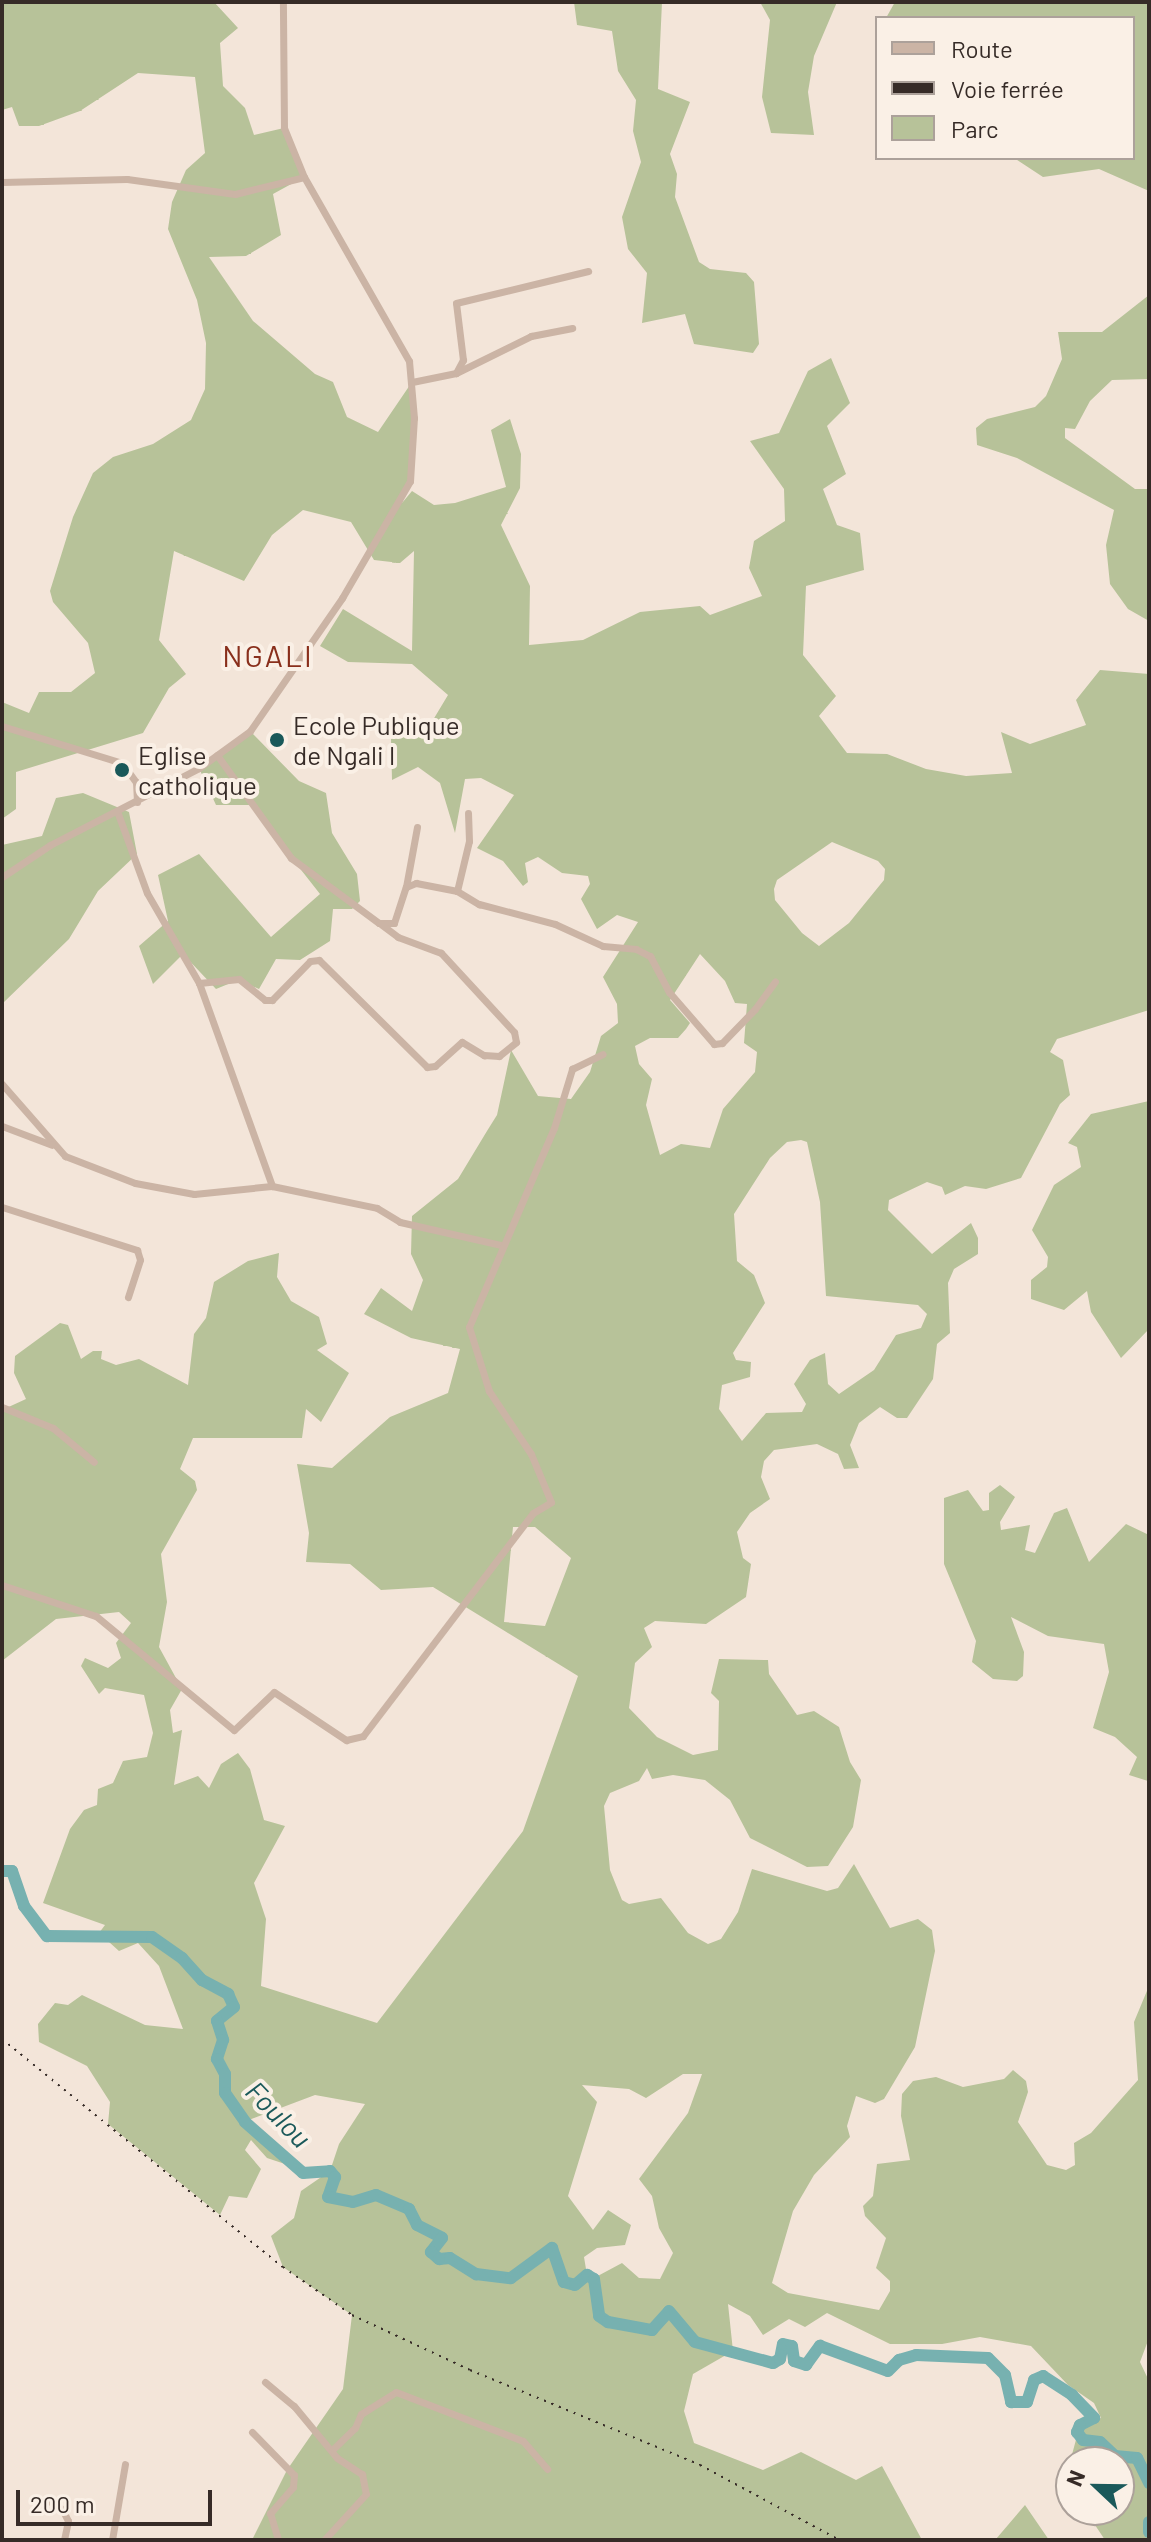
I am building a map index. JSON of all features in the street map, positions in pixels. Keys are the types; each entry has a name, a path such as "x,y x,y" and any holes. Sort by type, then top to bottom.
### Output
{"street":[{"path":"2,877 217,755 250,731 399,507 410,481 412,382 409,361 304,177 284,128 283,2"},
{"path":"2,182 127,179 235,194 304,177"},
{"path":"456,373 463,360 456,303 588,271"},
{"path":"412,382 456,373 531,336 572,328"},
{"path":"2,726 122,763 136,782 137,802"},
{"path":"199,983 239,979 265,1000 272,1000 310,961 319,960 427,1067 435,1066 462,1042 484,1055 499,1056 516,1042 514,1032 441,953 398,937 291,858 217,755"},
{"path":"117,811 147,893 199,983 272,1186"},
{"path":"457,891 469,841 468,813"},
{"path":"379,923 394,923 406,887 417,827"},
{"path":"406,887 416,883 457,891 479,904 555,924 592,942 650,956 669,992 714,1044 755,1009 775,981"},
{"path":"2,1585 96,1616 234,1730 274,1692 346,1740 363,1736 533,1513 551,1502 531,1454 489,1391 472,1348 469,1327 501,1245 554,1128 572,1069 603,1054"},
{"path":"2,1084 65,1156 135,1183 194,1194 272,1186 377,1208 400,1222 501,1245"},
{"path":"2,1126 55,1146"},
{"path":"2,1207 137,1250 140,1260 128,1297"},
{"path":"2,1407 53,1428 94,1462"},
{"path":"265,2382 332,2450 362,2474 366,2494 324,2540"},
{"path":"332,2450 355,2428 361,2414 396,2392 523,2441 547,2469"},
{"path":"252,2432 294,2475 293,2487 270,2513 278,2540"},
{"path":"112,2540 125,2464"},
{"path":"46,2499 62,2509 68,2521 64,2540"}],"green space":[{"path":"2,2 214,2 238,28 220,43 223,86 245,108 254,135 284,128 304,177 273,194 281,235 246,256 209,257 253,321 315,374 333,382 347,417 378,432 412,382 410,481 402,503 412,491 434,505 455,503 506,487 491,430 510,419 521,454 520,488 501,525 530,586 529,645 583,640 640,612 700,606 710,615 762,596 749,568 754,541 785,521 784,489 750,441 779,433 808,371 831,358 850,403 827,426 846,474 823,489 837,525 860,533 864,570 806,586 803,655 836,696 819,716 847,753 887,754 926,769 966,776 1012,773 1001,732 1030,744 1086,725 1076,700 1100,670 1149,674 1149,1010 1057,1039 1050,1052 1063,1060 1070,1095 1060,1104 1021,1178 986,1189 965,1186 945,1195 942,1187 927,1182 889,1200 888,1210 932,1254 971,1223 978,1238 978,1254 954,1269 948,1283 950,1333 937,1344 933,1379 907,1418 897,1418 880,1407 859,1423 850,1445 859,1468 844,1469 838,1454 817,1444 774,1450 764,1461 761,1477 770,1499 750,1513 737,1532 743,1558 751,1564 746,1597 706,1624 655,1621 644,1628 652,1647 635,1663 629,1708 657,1737 693,1755 718,1750 719,1701 711,1693 719,1659 768,1660 769,1674 797,1715 814,1711 839,1727 850,1762 861,1780 853,1827 828,1866 807,1867 750,1838 730,1800 705,1780 673,1775 652,1779 647,1768 639,1781 610,1793 604,1806 610,1870 622,1900 629,1904 661,1898 688,1933 708,1944 721,1939 738,1912 752,1869 827,1891 838,1888 854,1864 890,1928 918,1919 932,1930 935,1951 915,2047 884,2099 875,2103 856,2096 847,2126 850,2137 814,2175 793,2211 772,2283 788,2293 879,2310 890,2291 890,2281 876,2268 886,2238 865,2216 863,2206 873,2196 877,2164 910,2160 901,2116 902,2094 913,2081 936,2077 963,2087 1004,2079 1013,2070 1026,2081 1028,2092 1018,2122 1047,2165 1066,2170 1075,2165 1074,2143 1091,2133 1138,2080 1134,2022 1149,1986 1149,2338 1140,2362 1149,2381 1149,2540 1105,2540 1096,2526 1135,2526 1135,2446 1074,2446 1080,2425 1101,2418 1094,2403 1068,2385 1031,2346 980,2337 942,2344 890,2344 827,2313 805,2327 789,2319 763,2335 750,2316 728,2304 733,2351 693,2374 684,2411 694,2443 763,2470 801,2452 856,2480 882,2466 922,2540 252,2540 287,2470 343,2389 352,2315 283,2267 271,2236 294,2218 301,2191 330,2171 339,2144 365,2104 315,2095 246,2121 297,2168 267,2158 251,2140 245,2150 261,2169 247,2198 229,2196 220,2215 108,2124 110,2102 87,2066 39,2042 38,2024 55,2003 68,2005 82,1995 145,2025 183,2029 159,1966 138,1943 119,1951 99,1933 105,1925 43,1903 70,1829 84,1810 97,1805 98,1789 113,1783 123,1761 147,1757 153,1733 144,1695 105,1688 99,1694 81,1666 85,1658 108,1668 121,1658 116,1643 131,1623 119,1612 56,1619 2,1661 2,1410 26,1399 14,1373 15,1356 60,1323 68,1325 81,1359 93,1351 102,1351 101,1359 116,1365 139,1359 188,1385 194,1334 206,1318 214,1282 248,1261 279,1253 277,1277 291,1301 319,1317 327,1344 317,1350 349,1373 321,1422 306,1409 302,1438 193,1438 180,1469 195,1481 197,1490 161,1554 167,1602 159,1647 182,1689 170,1710 173,1733 182,1730 174,1785 198,1776 209,1788 221,1764 238,1753 250,1769 264,1820 285,1826 254,1883 266,1919 261,1986 377,2023 523,1831 578,1676 433,1587 381,1590 350,1564 306,1562 309,1533 297,1464 332,1468 390,1417 448,1393 460,1349 411,1338 364,1314 381,1288 412,1311 423,1280 411,1254 412,1216 458,1179 497,1115 511,1050 538,1096 571,1099 590,1072 601,1036 618,1023 617,1004 603,977 638,922 617,915 597,929 581,899 590,884 588,876 562,873 538,857 525,863 528,882 523,886 503,861 477,848 514,795 481,778 465,779 455,833 440,783 418,767 392,780 391,739 430,725 448,695 412,664 348,662 320,646 343,609 412,651 414,551 400,563 374,560 351,522 303,510 272,535 244,581 174,551 159,640 186,674 169,688 143,733 16,772 16,809 2,819 2,702 29,713 39,692 71,692 95,673 88,643 53,602 50,591 73,517 93,473 113,457 153,444 191,420 205,389 206,343 197,300 168,229 172,202 186,170 205,153 195,77 138,73 80,111 39,126 19,126 12,107 2,110","holes":["832,842 878,861 885,869 884,880 849,923 819,946 802,933 775,900 774,889 777,880","700,954 725,981 735,1003 747,1004 744,1043 757,1052 755,1072 723,1109 710,1148 681,1144 660,1155 646,1105 652,1079 639,1064 635,1046 650,1038 678,1038 686,1029 690,1023 670,1000","787,1142 807,1142 820,1202 826,1296 918,1305 927,1314 921,1328 896,1335 874,1370 839,1394 828,1384 825,1353 810,1360 794,1384 806,1404 802,1412 766,1413 742,1441 719,1409 722,1385 750,1377 751,1362 736,1360 733,1353 765,1303 754,1275 737,1261 734,1214 770,1158","513,1527 535,1527 571,1558 545,1626 504,1622","683,2074 702,2074 688,2113 639,2179 652,2196 659,2228 673,2253 660,2279 639,2278 622,2263 594,2278 587,2275 584,2257 597,2248 625,2245 631,2225 608,2210 593,2230 568,2196 597,2102 582,2085 629,2089 646,2098"]},
{"path":"574,2 662,2 658,89 690,102 670,154 677,174 675,197 699,262 710,269 746,273 754,282 759,344 753,353 694,344 685,314 642,323 647,273 628,249 622,217 641,162 633,131 636,100 618,71 612,31 577,25"},
{"path":"760,2 837,2 814,56 808,92 814,135 771,133 762,97 770,20"},
{"path":"895,2 1149,2 1149,191 1099,169 1043,177 1017,160 1135,160 1135,16 887,16"},
{"path":"1149,295 1149,379 1112,380 1090,401 1075,429 1065,428 1065,438 1135,489 1149,489 1149,621 1128,609 1110,584 1106,545 1114,510 1017,458 977,445 976,428 987,419 1035,407 1046,396 1062,359 1058,332 1102,332"},
{"path":"250,731 299,781 326,793 332,833 357,874 360,901 352,909 333,909 330,941 300,960 276,959 259,989 238,980 216,989 183,954 153,984 139,946 168,921 158,875 199,854 271,937 320,894 250,805 216,805 199,768"},
{"path":"83,793 129,812 137,854 98,891 69,939 2,1004 2,845 42,836 56,798"},
{"path":"1149,1101 1149,1329 1121,1358 1091,1312 1087,1291 1064,1310 1031,1299 1031,1280 1047,1267 1048,1257 1032,1230 1054,1185 1081,1167 1077,1147 1068,1143 1091,1114"},
{"path":"1000,1485 1015,1497 1000,1522 1001,1530 1030,1525 1025,1550 1035,1553 1054,1513 1067,1508 1089,1562 1126,1524 1149,1535 1149,1788 1148,1781 1129,1775 1137,1757 1115,1737 1093,1728 1109,1672 1104,1644 1048,1636 1011,1617 1024,1652 1023,1676 1017,1681 993,1679 972,1662 976,1641 944,1564 944,1498 968,1490 983,1511 989,1510 989,1493"},
{"path":"1025,2505 1049,2540 994,2540 996,2539"}],"waterway":[{"name":"Foulou","path":"2,1871 12,1871 24,1906 47,1936 152,1937 182,1958 202,1980 228,1994 234,2007 217,2021 223,2040 217,2059 225,2074 225,2093 245,2122 303,2173 330,2171 335,2177 328,2197 353,2202 376,2195 409,2209 417,2225 442,2238 431,2252 439,2259 450,2258 476,2274 511,2278 552,2248 564,2282 575,2285 587,2275 594,2279 599,2316 608,2322 652,2330 669,2311 695,2342 773,2363 780,2359 783,2344 792,2346 794,2361 806,2365 820,2346 888,2371 899,2360 916,2355 988,2358 1005,2375 1011,2402 1027,2402 1034,2380 1043,2376 1072,2395 1094,2418 1080,2425 1077,2432 1083,2440 1100,2442 1115,2456 1137,2458 1149,2483"},
{"name":"Foulou","path":"1149,2522 1149,2532"}],"railway":[{"path":"2,2039 283,2267 352,2315 470,2370 700,2465 839,2540"}],"place":[{"name":"Ecole Publique de Ngali I","path":"277,740"},
{"name":"Eglise catholique","path":"122,770"}],"district":[{"name":"NGALI","path":"268,655"}]}
